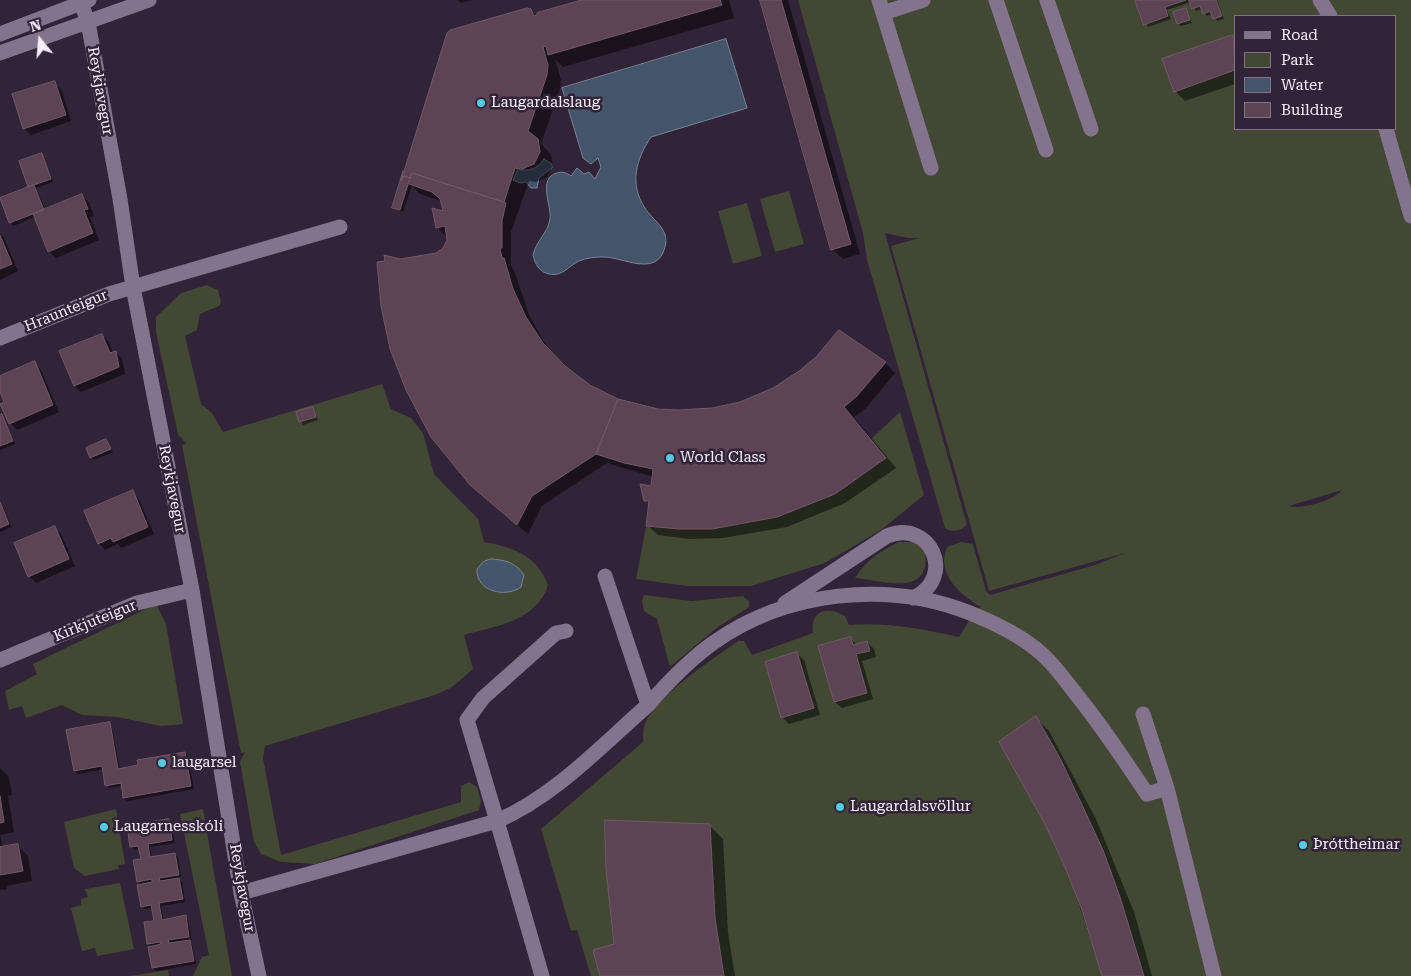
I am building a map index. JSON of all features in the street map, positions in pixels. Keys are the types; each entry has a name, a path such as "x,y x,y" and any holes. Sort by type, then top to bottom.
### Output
{"street":[{"path":"0,53 149,0"},
{"path":"923,0 881,6 931,168"},
{"path":"996,0 1046,150"},
{"path":"1047,0 1091,129"},
{"path":"1320,0 1329,15"},
{"path":"0,34 86,2"},
{"name":"Reykjavegur","path":"86,2 133,287 192,590 242,893 259,976"},
{"path":"1386,130 1411,216"},
{"name":"Hraunteigur","path":"0,338 109,294 340,227"},
{"path":"242,893 497,821 516,813 557,785 648,705 673,676 715,642 769,613 886,536 895,533 913,534 922,538 928,545 936,562 936,571 928,588 913,598"},
{"path":"604,576 648,705"},
{"name":"Kirkjuteigur","path":"0,660 137,603 192,590"},
{"path":"769,613 830,597 862,594 913,598 958,608 988,620 1042,654 1088,709 1147,794 1167,788"},
{"path":"542,976 467,720 483,698 556,633 566,631"},
{"path":"1143,714 1167,788 1214,976"}],"green space":[{"path":"798,0 1411,0 1411,976 591,976 577,930 571,931 541,829 643,742 644,725 652,711 687,678 738,641 744,641 752,655 813,633 814,619 817,615 827,611 845,616 849,625 876,624 904,627 959,637 976,609 981,607 958,590 947,575 944,557 947,547 961,542 973,544 986,591 990,595 1095,565 1125,553 989,591 891,246 919,238 908,238 885,233 967,525 962,529 956,531 945,528 867,260 863,233","holes":["1342,490 1338,494 1302,507 1289,506"]},
{"path":"789,191 804,244 775,252 760,199"},
{"path":"747,203 762,256 733,264 718,211"},
{"path":"207,285 218,290 221,302 219,306 200,314 197,330 185,336 201,404 212,413 223,432 382,384 391,409 411,418 423,433 434,474 478,519 484,542 523,554 538,567 548,585 543,597 535,607 525,614 502,625 464,635 473,669 452,687 435,695 265,746 263,758 281,855 461,802 461,786 469,782 477,787 481,801 479,810 315,864 281,862 261,854 254,842 240,762 245,752 241,753 182,445 186,444 178,434 156,332 156,317 181,293"},
{"path":"900,412 924,495 881,530 825,563 751,586 687,586 636,579 646,526 712,528 743,524 773,517 802,507 858,478 886,458 871,439"},
{"path":"898,542 915,542 925,550 925,565 921,575 914,581 892,583 855,578 869,561"},
{"path":"644,595 691,601 743,596 749,601 749,607 718,627 671,666 657,619 644,611 642,601"},
{"path":"156,604 166,624 183,724 161,726 118,717 82,715 62,705 26,718 22,706 9,710 5,691 37,674 33,664"},
{"path":"116,809 125,864 118,865 119,869 85,876 74,868 64,822"},
{"path":"203,809 232,976 193,976 202,957 209,955 180,814"},
{"path":"120,883 134,949 97,956 95,948 82,951 71,908 81,905 81,899 88,897 85,889"},
{"path":"168,970 169,976 129,976"}],"water":[{"path":"726,39 747,108 651,137 638,163 636,181 640,199 665,235 665,247 661,257 655,262 647,264 602,257 590,258 579,261 562,273 554,275 540,269 533,255 547,229 550,219 547,193 548,180 559,172 571,176 577,168 584,174 589,172 595,179 601,167 598,158 591,164 583,158 562,88"},
{"path":"544,159 552,164 552,168 539,178 537,188 531,188 526,182 520,183 513,180 518,169 532,169"},
{"path":"491,559 505,561 517,567 524,575 521,587 508,592 500,592 493,591 481,583 477,569 483,562"}],"building":[{"name":"Laugardalslaug","path":"582,0 720,0 722,5 548,55 546,46 543,47 548,65 547,75 528,131 538,139 540,152 534,164 522,169 515,168 504,202 412,173 410,178 404,176 401,181 447,33 450,30 527,8 531,9 534,16 537,13"},
{"path":"760,0 781,0 851,244 831,250"},
{"path":"1135,0 1186,0 1165,7 1168,16 1144,25"},
{"path":"1189,0 1216,0 1222,16 1213,19 1210,11 1203,14 1200,6 1192,9"},
{"path":"1186,8 1190,20 1177,24 1173,12"},
{"path":"1233,35 1234,70 1174,92 1162,59"},
{"path":"55,81 66,115 23,129 12,94"},
{"path":"42,153 51,179 28,187 19,161"},
{"path":"403,171 401,181 404,176 410,178 400,210 392,208"},
{"path":"412,173 506,203 502,221 502,248 500,248 513,289 526,317 543,343 565,366 590,385 618,399 596,454 532,496 517,525 470,485 431,437 406,390 390,349 381,306 377,262 385,261 384,255 400,259 436,253 443,248 447,240 445,226 436,228 432,208 443,211 440,199 432,192 409,184"},
{"path":"34,185 44,210 9,223 0,198"},
{"path":"82,194 88,209 84,210 93,233 48,252 33,214"},
{"path":"0,235 12,264 0,269"},
{"path":"839,330 886,362 857,396 844,407 886,458 835,494 777,517 712,529 646,526 649,501 644,501 640,484 651,486 653,469 624,463 596,454 618,399 658,409 678,410 712,408 740,402 773,388 799,371 816,357"},
{"path":"102,334 110,353 116,351 119,367 74,386 59,351"},
{"path":"35,361 53,405 9,424 0,404 4,402 0,392 0,376"},
{"path":"313,407 316,417 299,422 296,412"},
{"path":"2,414 13,441 0,446 0,415"},
{"path":"106,439 111,449 90,458 86,448"},
{"path":"133,490 148,527 113,542 111,538 98,544 84,511"},
{"path":"0,502 9,524 0,528"},
{"path":"55,526 69,559 28,577 14,543"},
{"path":"851,637 853,645 867,641 870,651 856,654 867,693 834,702 818,646"},
{"path":"797,652 814,708 781,718 765,662"},
{"path":"1036,716 1061,760 1103,850 1120,897 1144,976 1102,976 1082,910 1065,867 1045,824 999,742"},
{"name":"laugarsel","path":"110,722 118,769 138,765 137,760 185,752 191,786 123,798 121,783 105,786 102,766 74,771 66,730"},
{"path":"0,796 4,822 0,823"},
{"path":"169,819 172,840 148,844 150,857 175,853 179,875 159,878 160,881 179,878 183,899 159,903 162,920 186,915 189,937 168,940 169,943 190,940 194,961 152,968 148,947 161,944 160,942 147,944 144,922 154,921 151,905 141,907 137,885 152,882 152,879 137,882 133,860 141,859 138,846 130,847 127,826"},
{"path":"605,820 710,824 715,918 724,976 600,976 593,950 614,944 606,869"},
{"path":"18,844 23,871 0,875 0,847"}],"place":[{"name":"Laugardalslaug","path":"481,103"},
{"name":"World Class","path":"670,458"},
{"name":"laugarsel","path":"162,763"},
{"name":"Laugardalsvöllur","path":"840,807"},
{"name":"Laugarnesskóli","path":"104,827"},
{"name":"Þróttheimar","path":"1303,845"}]}
